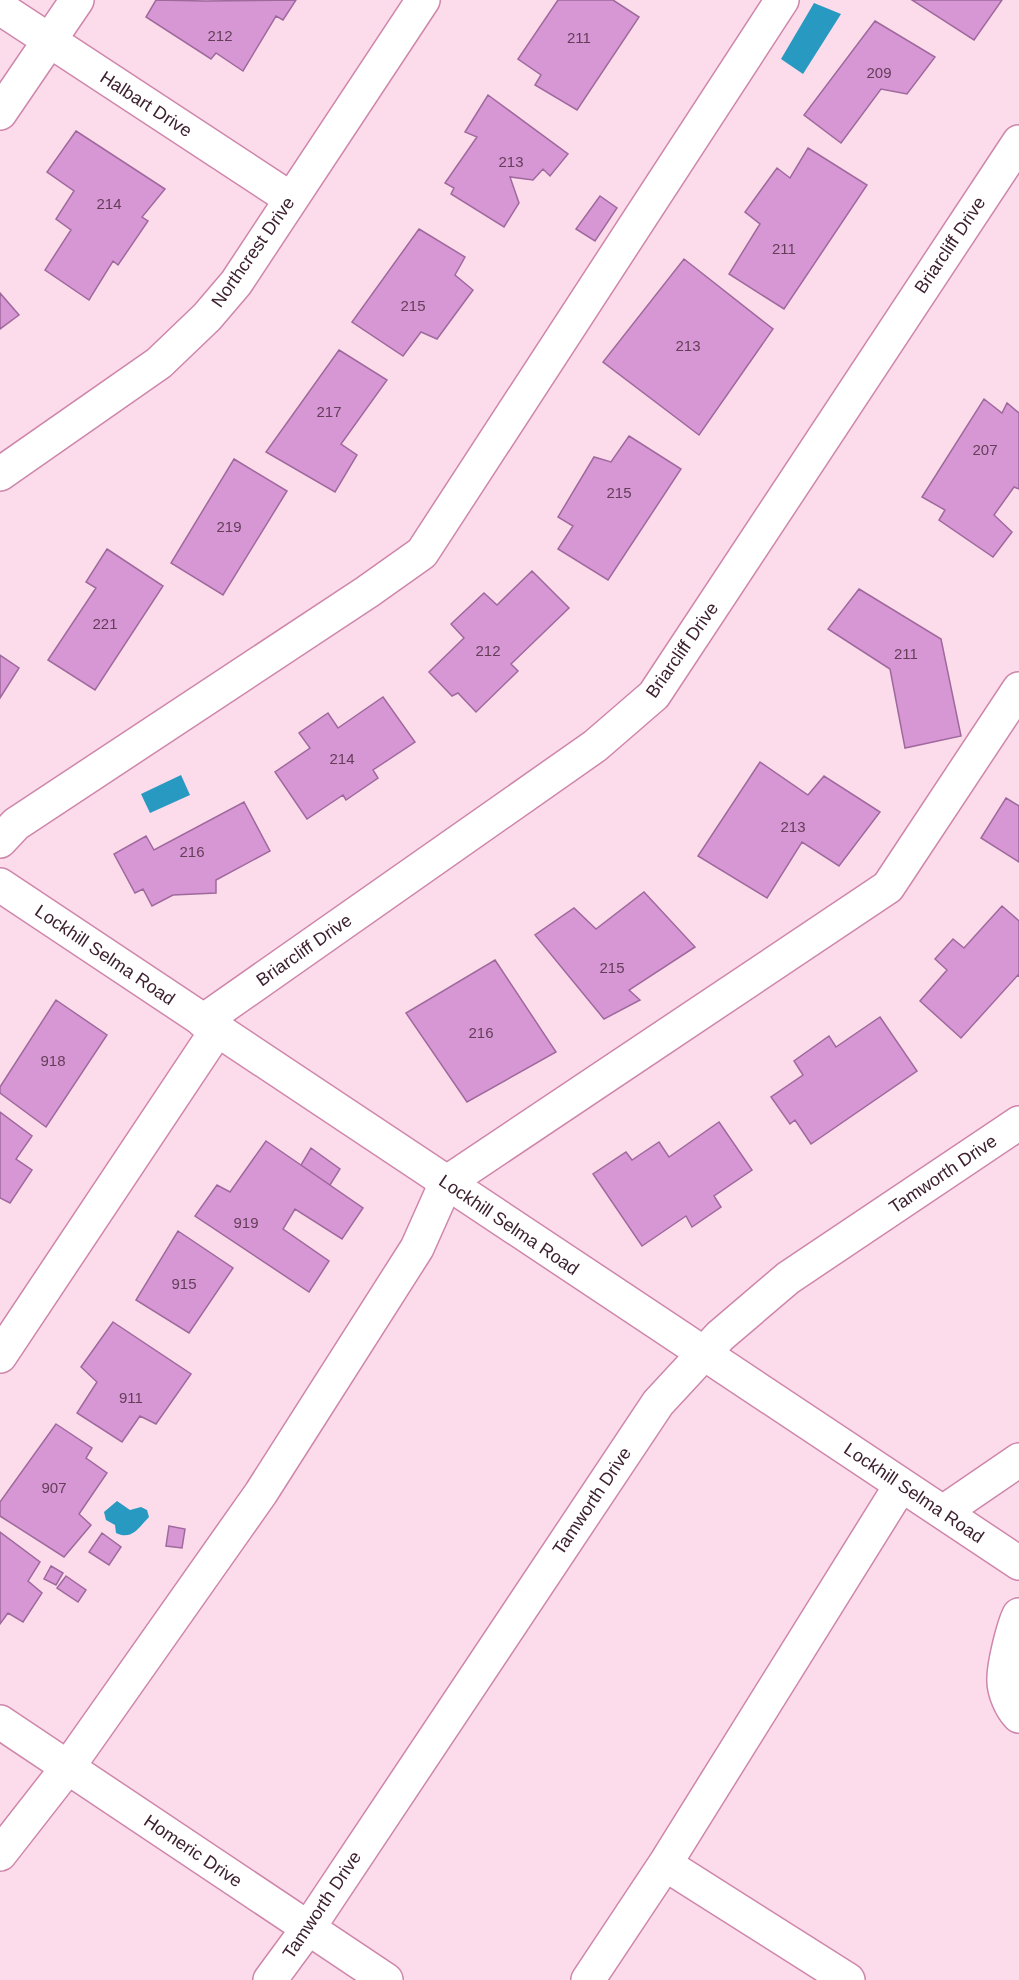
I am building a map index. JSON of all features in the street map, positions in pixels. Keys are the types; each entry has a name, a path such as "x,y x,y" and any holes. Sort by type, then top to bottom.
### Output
{"street":[{"path":"0,113 77,0"},
{"name":"Northcrest Drive","path":"0,474 159,363 207,317 236,282 423,0"},
{"path":"0,842 16,824 367,592 422,553 782,0"},
{"name":"Halbart Drive","path":"0,8 291,199"},
{"name":"Briarcliff Drive","path":"0,1356 210,1025 596,746 654,695 1019,142"},
{"path":"0,1854 68,1767 261,1493 417,1248 446,1183 888,887 1019,689"},
{"name":"Lockhill Selma Road","path":"2,891 210,1025 1019,1563"},
{"name":"Tamworth Drive","path":"270,1980 309,1928 658,1403 720,1336 788,1278 1019,1123"},
{"path":"943,1512 1019,1460"},
{"path":"588,1980 665,1864 901,1485"},
{"path":"1019,1615 1013,1626 1004,1681 1012,1709 1019,1716"},
{"name":"Homeric Drive","path":"0,1722 387,1980"},
{"path":"665,1864 848,1980"}],"water":[{"path":"814,3 841,14 803,74 781,59"},
{"path":"181,775 190,795 150,813 141,794"},
{"path":"117,1501 130,1510 141,1507 147,1510 149,1517 131,1534 116,1533 115,1525 106,1520 104,1512"}],"building":[{"path":"156,0 296,0 283,20 276,16 243,71 216,53 211,59 146,17"},
{"path":"558,0 613,0 639,17 577,110 535,85 541,75 518,59"},
{"path":"912,0 1002,0 974,40"},
{"path":"875,21 935,57 907,94 881,89 841,143 804,115"},
{"path":"488,95 568,154 550,176 543,169 533,180 510,177 519,203 504,227 451,194 454,188 445,183 477,137 465,132"},
{"path":"76,131 165,189 142,217 148,221 118,265 113,261 89,300 45,270 71,230 56,219 74,191 47,172"},
{"path":"808,148 867,185 784,309 729,274 760,224 745,212 777,168 790,178"},
{"path":"600,196 617,208 595,241 576,229"},
{"path":"419,229 465,257 455,275 473,290 437,339 421,332 403,356 352,322"},
{"path":"684,259 773,329 699,435 603,362"},
{"path":"0,293 19,315 0,329"},
{"path":"339,350 387,380 341,444 357,455 335,492 266,452"},
{"path":"984,399 1002,413 1007,403 1019,413 1019,489 1014,487 994,515 1012,532 993,557 939,520 945,510 922,497"},
{"path":"629,436 681,469 608,580 558,549 573,526 558,517 594,457 611,462"},
{"path":"234,459 287,491 223,595 171,563"},
{"path":"107,549 163,586 95,690 48,660 96,588 86,582"},
{"path":"532,571 569,608 511,664 518,671 476,712 458,693 452,696 429,672 464,638 451,624 484,593 497,605"},
{"path":"859,589 941,639 961,736 905,748 890,669 828,629"},
{"path":"0,655 19,668 0,698"},
{"path":"383,697 415,742 373,770 378,778 346,800 343,795 307,819 275,772 310,748 299,733 328,713 338,728"},
{"path":"760,762 808,795 824,776 880,812 839,866 802,842 767,898 698,856"},
{"path":"1006,798 1019,806 1019,862 981,838"},
{"path":"244,802 270,851 216,880 216,893 173,895 152,906 143,889 135,893 114,854 146,836 154,850"},
{"path":"644,892 695,947 629,990 640,1000 604,1019 535,935 574,908 596,929"},
{"path":"1002,906 1019,921 1019,976 961,1038 920,1001 947,970 935,959 953,939 964,948"},
{"path":"495,960 556,1052 467,1102 406,1013"},
{"path":"56,1000 107,1035 46,1127 0,1093 0,1087"},
{"path":"880,1017 917,1071 811,1144 795,1120 790,1124 771,1097 803,1075 794,1061 829,1036 836,1047"},
{"path":"0,1112 32,1136 16,1159 32,1170 10,1203 0,1198"},
{"path":"719,1122 752,1170 714,1196 721,1207 692,1227 686,1216 642,1246 593,1174 626,1152 632,1160 659,1142 669,1157"},
{"path":"266,1141 363,1208 342,1239 295,1209 283,1229 329,1261 309,1292 195,1216 217,1185 230,1192"},
{"path":"311,1148 340,1169 330,1185 301,1165"},
{"path":"178,1231 233,1268 189,1333 136,1300"},
{"path":"113,1322 191,1374 156,1424 140,1416 122,1442 77,1413 97,1382 81,1367"},
{"path":"56,1424 92,1448 86,1458 107,1473 79,1514 91,1525 64,1557 0,1516 0,1502"},
{"path":"169,1526 185,1529 182,1548 166,1546"},
{"path":"0,1532 40,1562 28,1581 42,1593 23,1622 8,1613 0,1624"},
{"path":"102,1533 121,1547 109,1565 89,1552"},
{"path":"51,1566 63,1573 56,1585 44,1579"},
{"path":"66,1576 86,1590 78,1602 57,1588"}]}
